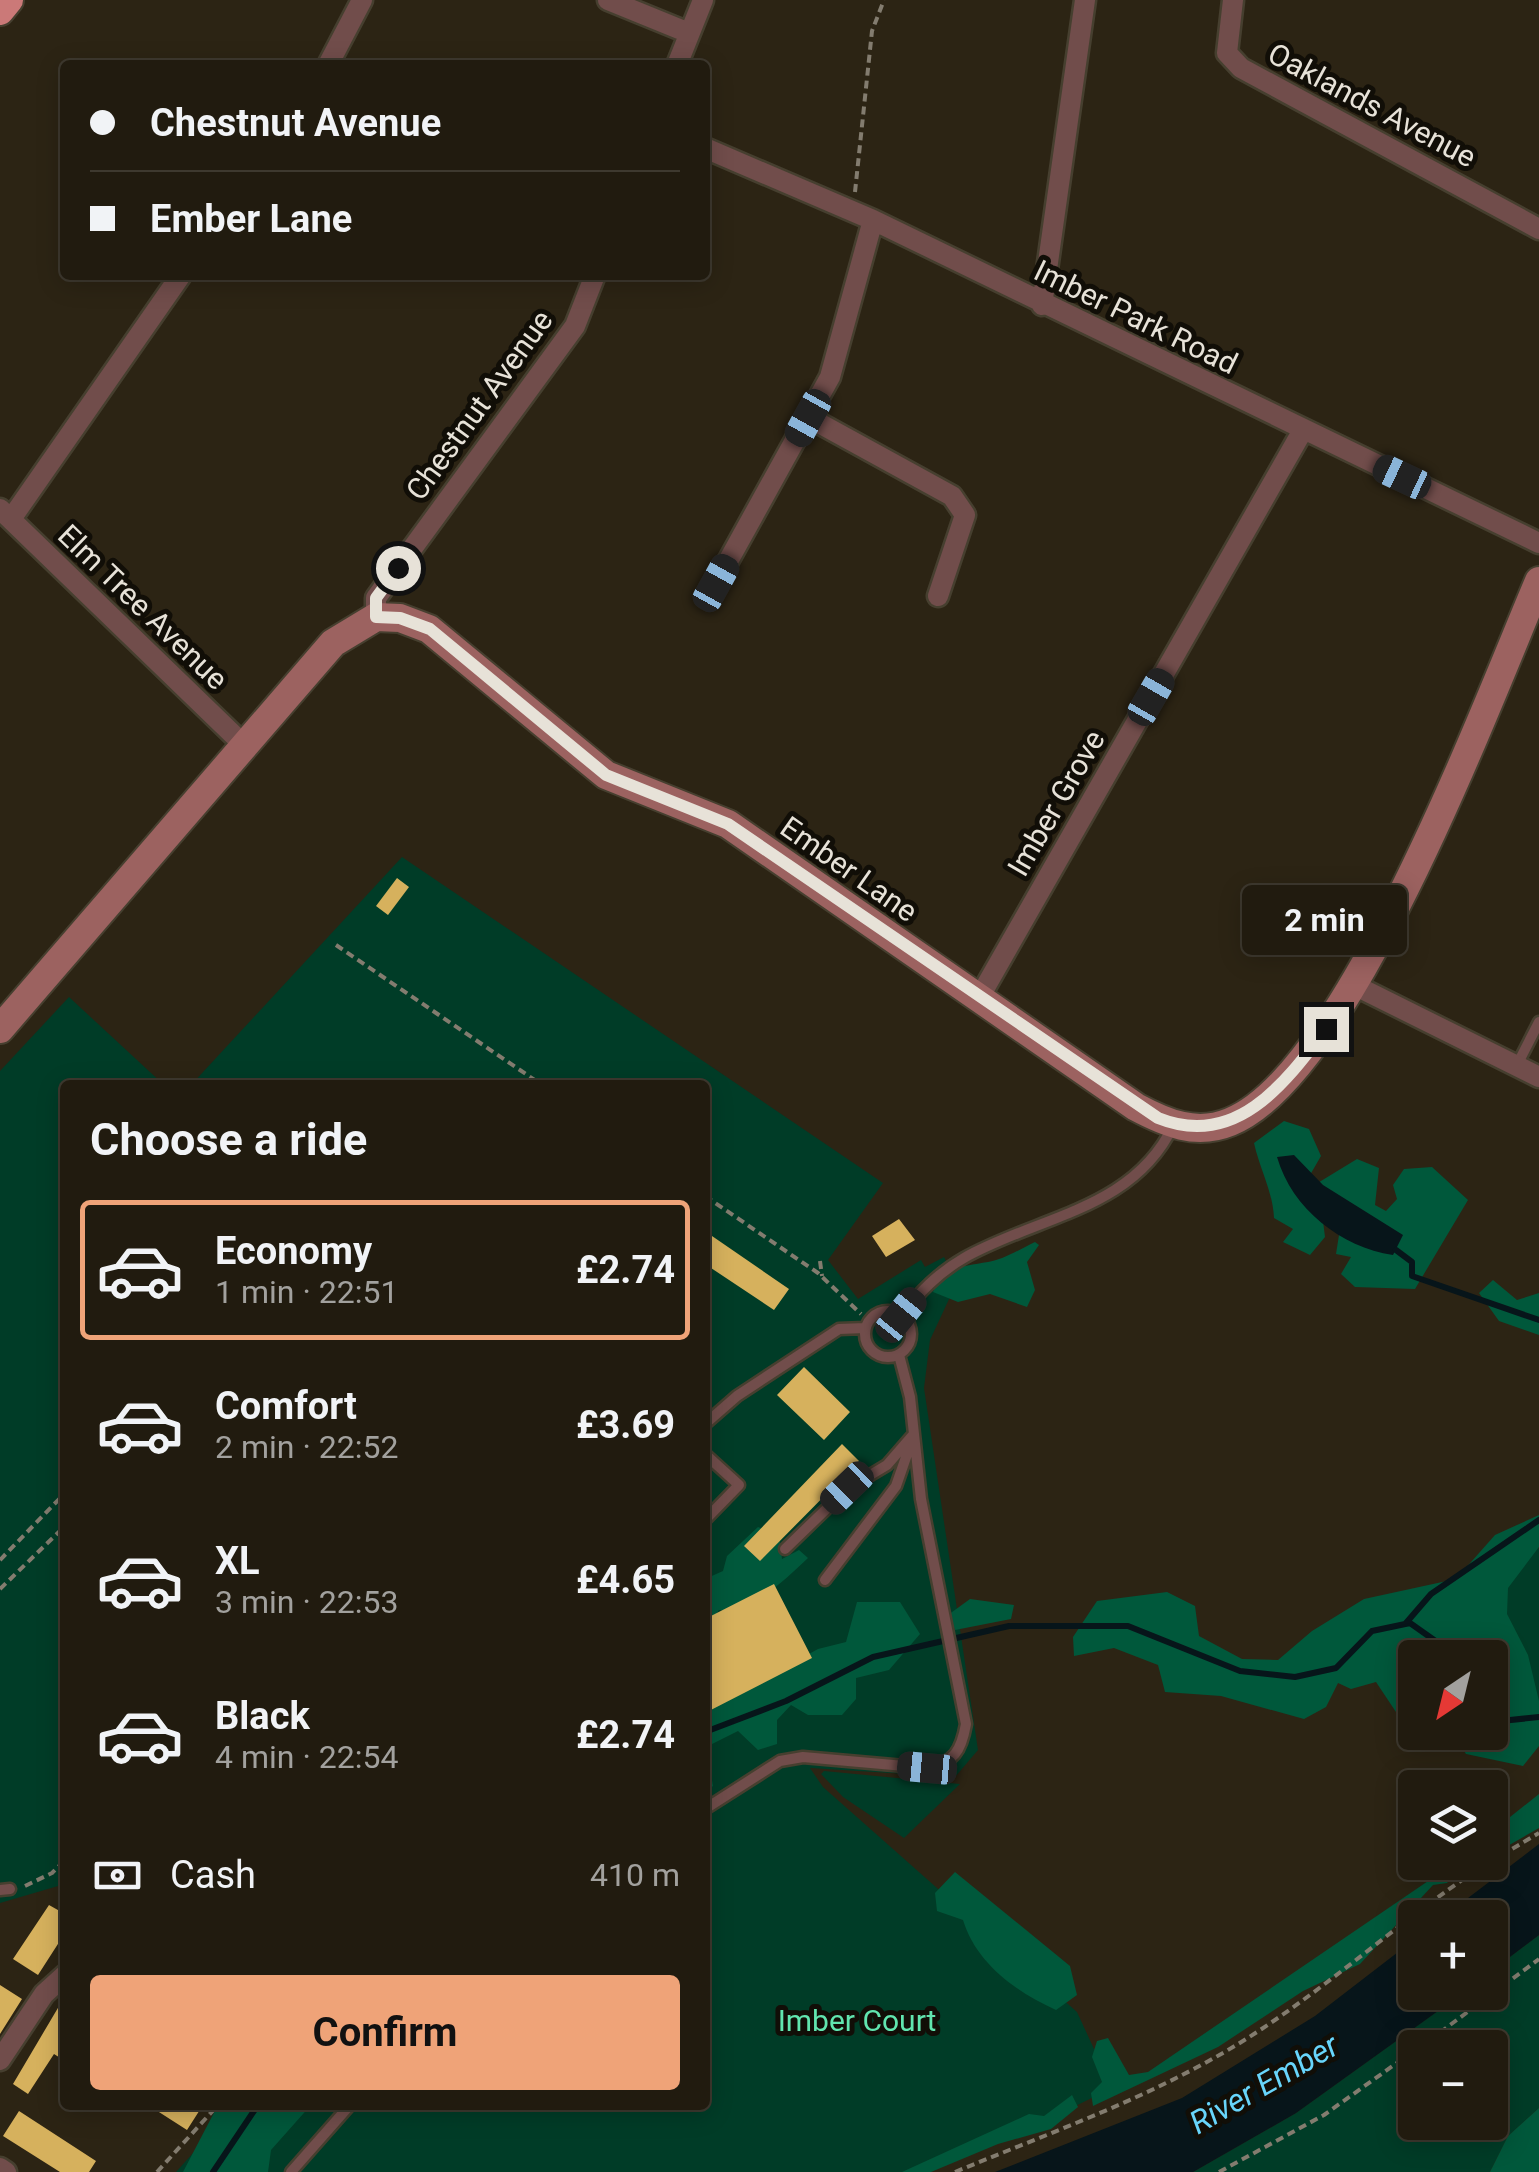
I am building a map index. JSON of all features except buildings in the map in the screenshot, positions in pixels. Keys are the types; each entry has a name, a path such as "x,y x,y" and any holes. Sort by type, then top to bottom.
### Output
{"highway":[{"path":"0,10 9,0"}],"main road":[{"name":"Ember Lane","path":"376,617 400,618 430,629 606,775 728,824 1136,1107 1174,1125 1212,1128 1261,1103 1308,1052 1354,985 1452,785 1539,581"},
{"path":"0,1029 332,643 376,617"}],"street":[{"path":"331,60 362,0"},
{"path":"608,0 689,33"},
{"path":"679,60 703,0"},
{"path":"1042,306 1085,0"},
{"name":"Oaklands Avenue","path":"1233,0 1227,53 1240,68 1539,229"},
{"name":"Imber Park Road","path":"710,150 863,216 1042,306 1539,543"},
{"path":"716,583 830,377 863,216"},
{"path":"5,514 177,280"},
{"name":"Chestnut Avenue","path":"376,617 376,598 575,326 593,280"},
{"path":"808,418 952,496 965,514 938,596"},
{"name":"Imber Grove","path":"979,998 1304,430"},
{"name":"Elm Tree Avenue","path":"5,514 246,746"},
{"path":"1354,985 1539,1077"},
{"path":"0,2060 6,2037 60,1981"},
{"path":"0,2168 6,2172"}],"lane":[{"path":"1516,1066 1539,1022"},
{"path":"901,1315 942,1272 966,1256 1116,1192 1158,1157 1174,1125"},
{"path":"710,1420 737,1396 839,1329 866,1325 887,1310 901,1315 912,1336 899,1355 966,1724 962,1746 946,1764 927,1768 792,1759 758,1772 710,1806"},
{"path":"866,1325 866,1343 876,1354 899,1355"},
{"path":"785,1549 847,1488 887,1465 914,1435"},
{"path":"825,1580 896,1486 914,1435"},
{"path":"710,1459 739,1485 710,1515"},
{"path":"291,2172 346,2110"}],"path":[{"path":"863,216 872,31 884,0"},
{"path":"336,945 535,1080"},
{"path":"710,1199 822,1276 866,1325"},
{"path":"820,1261 822,1276"},
{"path":"0,1560 60,1497"},
{"path":"0,1589 60,1531"},
{"path":"1508,1851 1539,1834"},
{"path":"5,1890 42,1879 60,1864"},
{"path":"955,2172 1129,2100 1215,2058 1308,1997 1465,1880"},
{"path":"1443,2030 1539,1959"},
{"path":"1220,2172 1324,2115 1398,2062"},
{"path":"156,2172 213,2110"}],"green space":[{"name":"Imber Court","path":"402,857 883,1183 828,1260 858,1299 921,1260 925,1267 944,1257 957,1282 930,1340 924,1388 978,1750 955,1777 810,1768 823,1787 1077,2012 1112,2088 1041,2123 917,2172 176,2172 232,2110 710,2110 710,1080 196,1080"},
{"path":"69,997 159,1080 60,1080 60,1885 0,1903 0,1071"},
{"path":"1284,1121 1309,1129 1321,1156 1310,1175 1316,1184 1357,1159 1379,1168 1375,1205 1386,1211 1397,1199 1393,1185 1404,1169 1432,1167 1468,1200 1415,1289 1355,1287 1341,1274 1351,1257 1336,1254 1344,1203 1321,1205 1325,1237 1310,1255 1283,1242 1293,1229 1274,1218 1254,1143"},
{"path":"1035,1242 1039,1245 1027,1262 1035,1290 1027,1307 990,1294 958,1302 933,1292 949,1272 1000,1259"},
{"path":"1493,1280 1517,1300 1539,1293 1539,1335 1499,1321 1479,1293"},
{"path":"1539,1515 1539,1547 1508,1588 1507,1614 1528,1655 1539,1701 1539,1746 1523,1766 1466,1754 1463,1750 1508,1750 1508,1640 1398,1640 1398,1715 1376,1682 1351,1689 1338,1683 1326,1707 1304,1719 1221,1696 1165,1692 1158,1665 1114,1648 1074,1656 1073,1637 1097,1601 1167,1592 1195,1606 1199,1636 1242,1659 1278,1660 1312,1631 1364,1599 1456,1579 1495,1535"},
{"path":"758,1527 779,1535 782,1559 799,1550 808,1558 755,1601 719,1610 710,1624 710,1577 723,1571 727,1556"},
{"path":"1539,1548 1539,1717 1508,1680 1508,1640 1449,1640 1410,1623"},
{"path":"970,1599 1014,1605 1011,1619 955,1630 948,1615"},
{"path":"857,1602 900,1602 920,1634 889,1670 856,1678 856,1699 842,1715 808,1715 791,1705 777,1720 777,1744 758,1750 738,1731 710,1745 710,1708 818,1649 846,1642"},
{"path":"824,1771 960,1784 904,1838 843,1797 821,1774"},
{"path":"1539,1794 1539,1828 1508,1846 1508,1819"},
{"path":"955,1872 1070,1966 1077,1995 1056,2010 1012,1985 988,1963 963,1920 937,1911 935,1893"},
{"path":"1430,1880 1450,1880 1433,1885 1419,1900 1400,1900"},
{"path":"1398,1902 1398,1923 1360,1964 1303,1991 1218,2047 1093,2106 1091,2093 1102,2082 1092,2057 1097,2041 1108,2038 1129,2075 1148,2072"},
{"path":"1539,1935 1539,2108 1508,2136 1508,2030 1412,2030 1439,2010 1508,2010 1508,1958"},
{"path":"1398,2040 1398,2140 1506,2140 1490,2172 1193,2172 1296,2113"},
{"path":"1072,2095 1078,2107 1051,2129 998,2144 931,2172 902,2172 1029,2114 1044,2116"},
{"path":"1539,2108 1539,2172 1490,2172 1508,2136"},
{"path":"215,2110 307,2110 271,2150 268,2172 183,2172"}],"water":[{"path":"1294,1155 1323,1185 1403,1235 1393,1255 1355,1244 1321,1223 1307,1209 1284,1176 1277,1157"},
{"path":"1539,1844 1539,1935 1508,1958 1508,1900 1465,1900 1492,1880 1508,1880 1508,1868"},
{"name":"River Ember","path":"1398,1952 1398,2010 1439,2010 1412,2030 1398,2030 1398,2040 1296,2113 1193,2172 995,2172 1182,2098 1315,2016"}],"waterway":[{"path":"1396,1250 1412,1262 1412,1276 1539,1320"},
{"path":"1406,1623 1431,1594 1539,1520"},
{"path":"710,1730 786,1701 873,1657 1009,1626 1128,1626 1240,1671 1295,1677 1336,1668 1372,1631 1410,1623 1434,1640"},
{"path":"1508,1720 1539,1717"},
{"path":"213,2172 255,2110"}],"route":[{"path":"398,568 376,598 376,617 400,618 430,629 616,782 728,824 1136,1107 1158,1118 1174,1125 1212,1128 1247,1114 1287,1078 1326,1029"}]}
